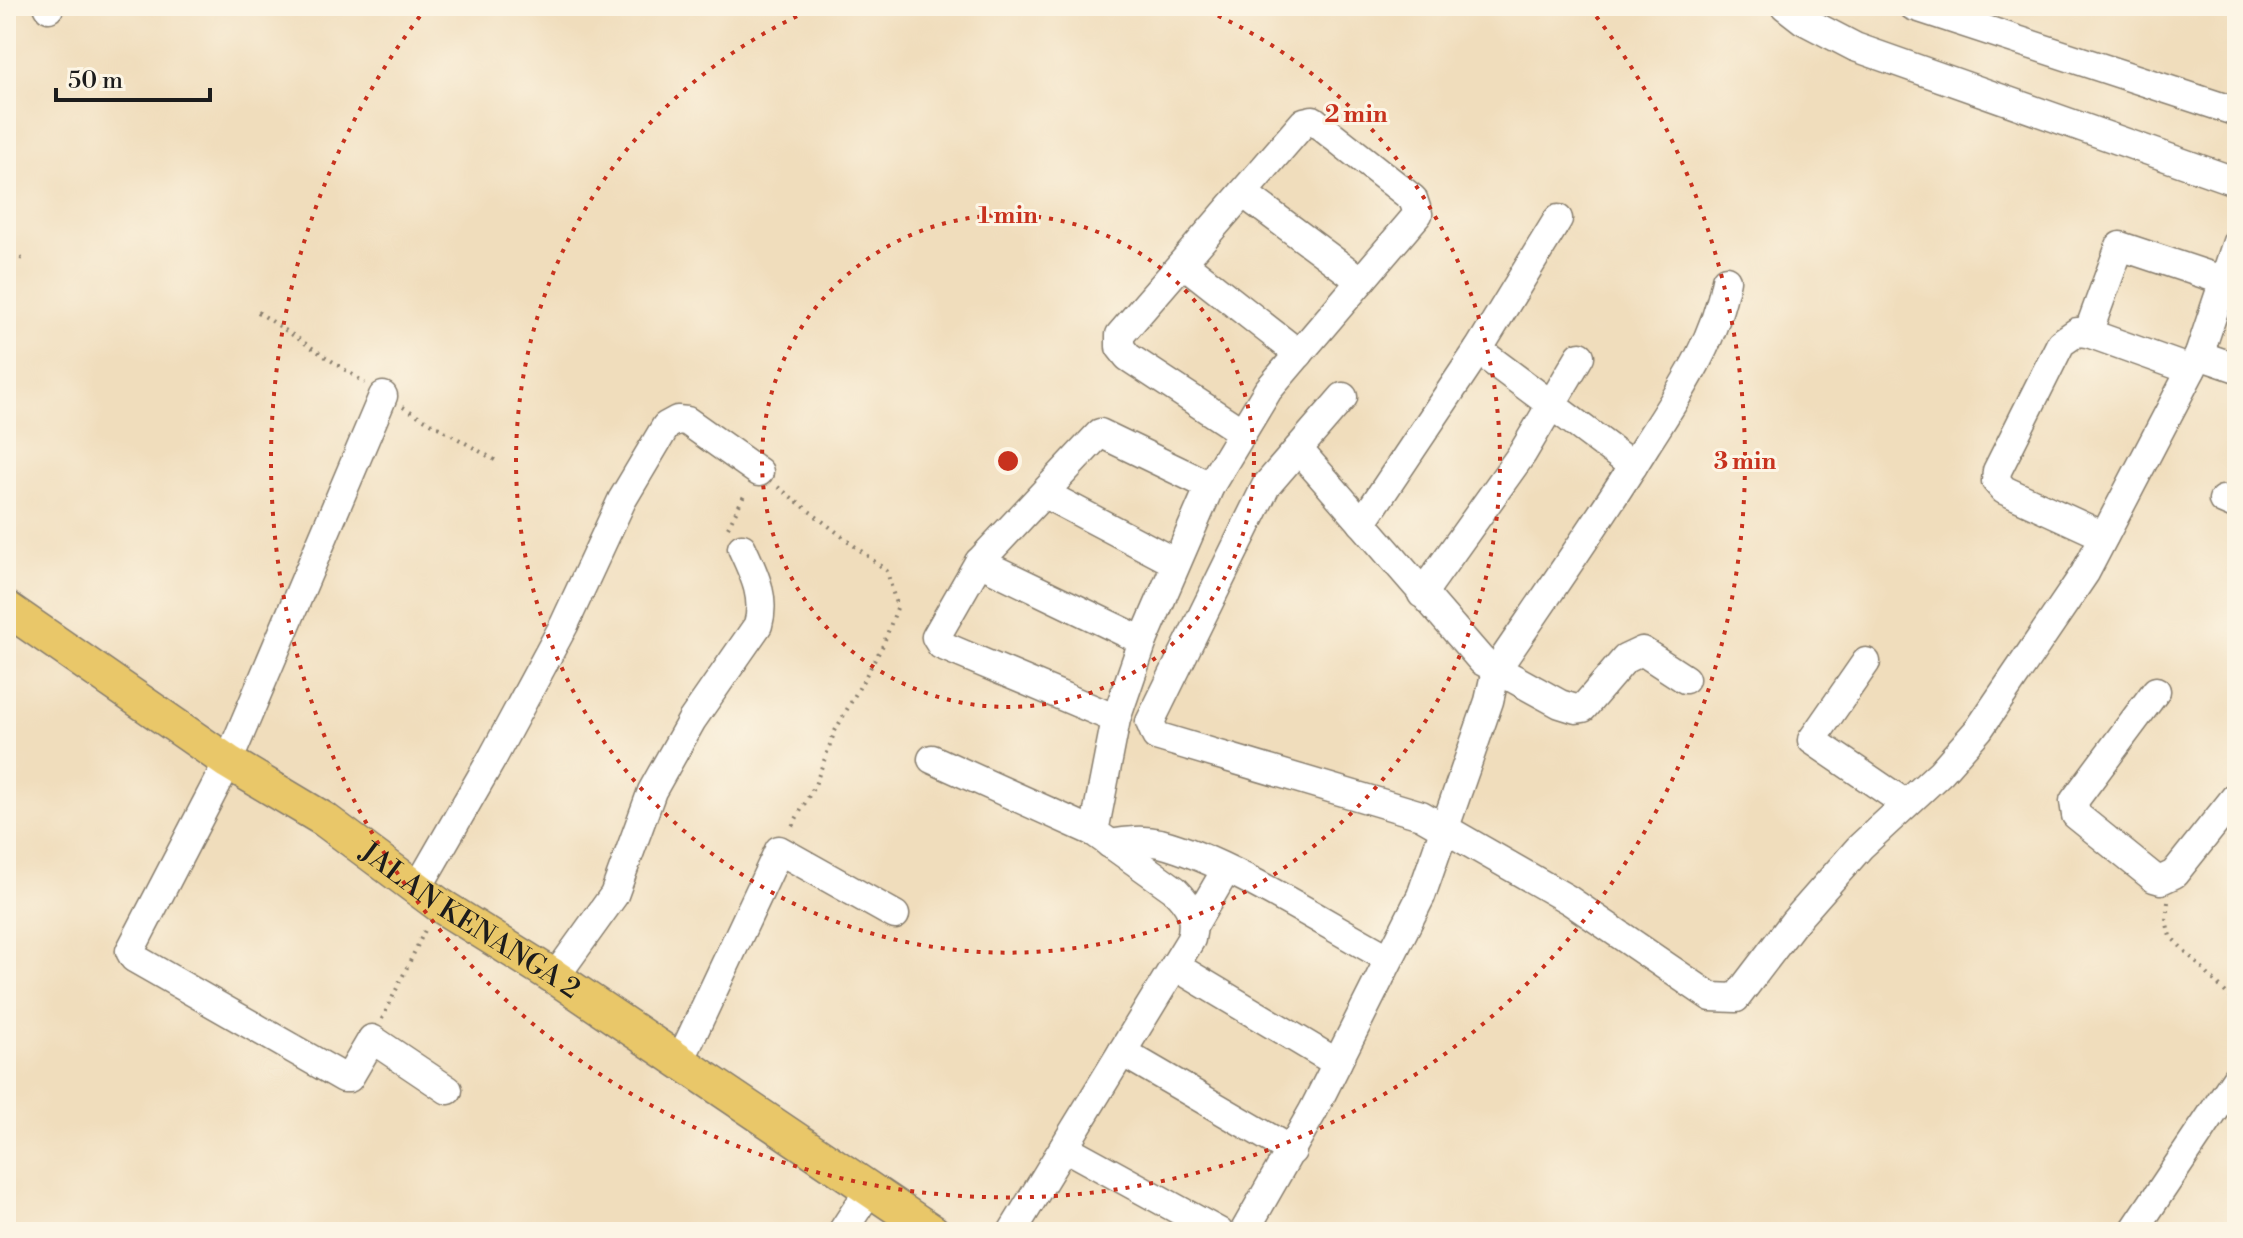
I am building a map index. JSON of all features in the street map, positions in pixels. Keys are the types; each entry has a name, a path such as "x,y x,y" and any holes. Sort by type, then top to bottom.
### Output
{"main road":[{"name":"JALAN KENANGA 2","path":"6,608 228,762 325,820 427,897 555,977 933,1232"}],"street":[{"path":"1785,6 1803,20 1855,47 2237,182"},
{"path":"1913,6 2237,112"},
{"path":"1102,838 1116,719 1143,641 1210,486 1268,390 1418,214 1417,206 1313,120 1304,122 1120,335 1120,347 1128,357 1242,432"},
{"path":"1243,193 1361,281"},
{"path":"1362,523 1478,350 1558,219"},
{"path":"1343,397 1266,486 1150,722 1150,729 1156,736 1421,815 1569,900 1711,997 1723,1000 1736,998 1794,922 1903,802 1941,772 1979,729 2085,573 2195,363 2237,242"},
{"path":"2088,333 2120,246 2222,280"},
{"path":"1183,263 1299,354"},
{"path":"1244,1232 1292,1151 1421,896 1489,701 1496,670 1633,466 1700,357 1721,308 1726,280"},
{"path":"2104,536 2004,490 1996,481 1997,471 2061,343 2077,332 2088,333 2195,363 2237,368"},
{"path":"1478,350 1552,402 1633,466"},
{"path":"1422,594 1522,454 1580,356"},
{"path":"383,396 228,762 130,951 134,958 344,1078 349,1078 372,1039 448,1090"},
{"path":"427,897 500,744 564,625 622,500 666,426 677,420 687,421 759,472"},
{"path":"1116,719 937,642 979,562 1100,433 1210,486"},
{"path":"1298,449 1482,661 1524,687 1576,709 1594,699 1614,669 1634,653 1649,653 1685,679"},
{"path":"1045,494 1176,563"},
{"path":"555,977 614,895 652,791 692,720 758,625 762,611 759,588 742,548"},
{"path":"979,562 1143,641"},
{"path":"1866,662 1812,740 1903,802"},
{"path":"2156,691 2074,801 2073,811 2154,878 2167,878 2237,795"},
{"path":"932,759 1102,838 1175,890 1186,901 1195,923"},
{"path":"1102,838 1161,844 1226,870 1388,958"},
{"path":"680,1061 779,850 895,915"},
{"path":"1012,1232 1191,939 1195,923 1226,870"},
{"path":"1175,966 1337,1063"},
{"path":"1122,1052 1292,1151"},
{"path":"2133,1232 2237,1077"},
{"path":"1064,1147 1219,1232"},
{"path":"842,1232 870,1189"}],"path":[{"path":"6,251 25,260"},
{"path":"258,312 383,396 495,460"},
{"path":"742,548 730,537 728,528 759,472 887,571 897,608 883,645 835,731 815,785 779,850"},
{"path":"2167,878 2166,920 2170,936 2237,1004"},
{"path":"372,1039 427,897"}]}
